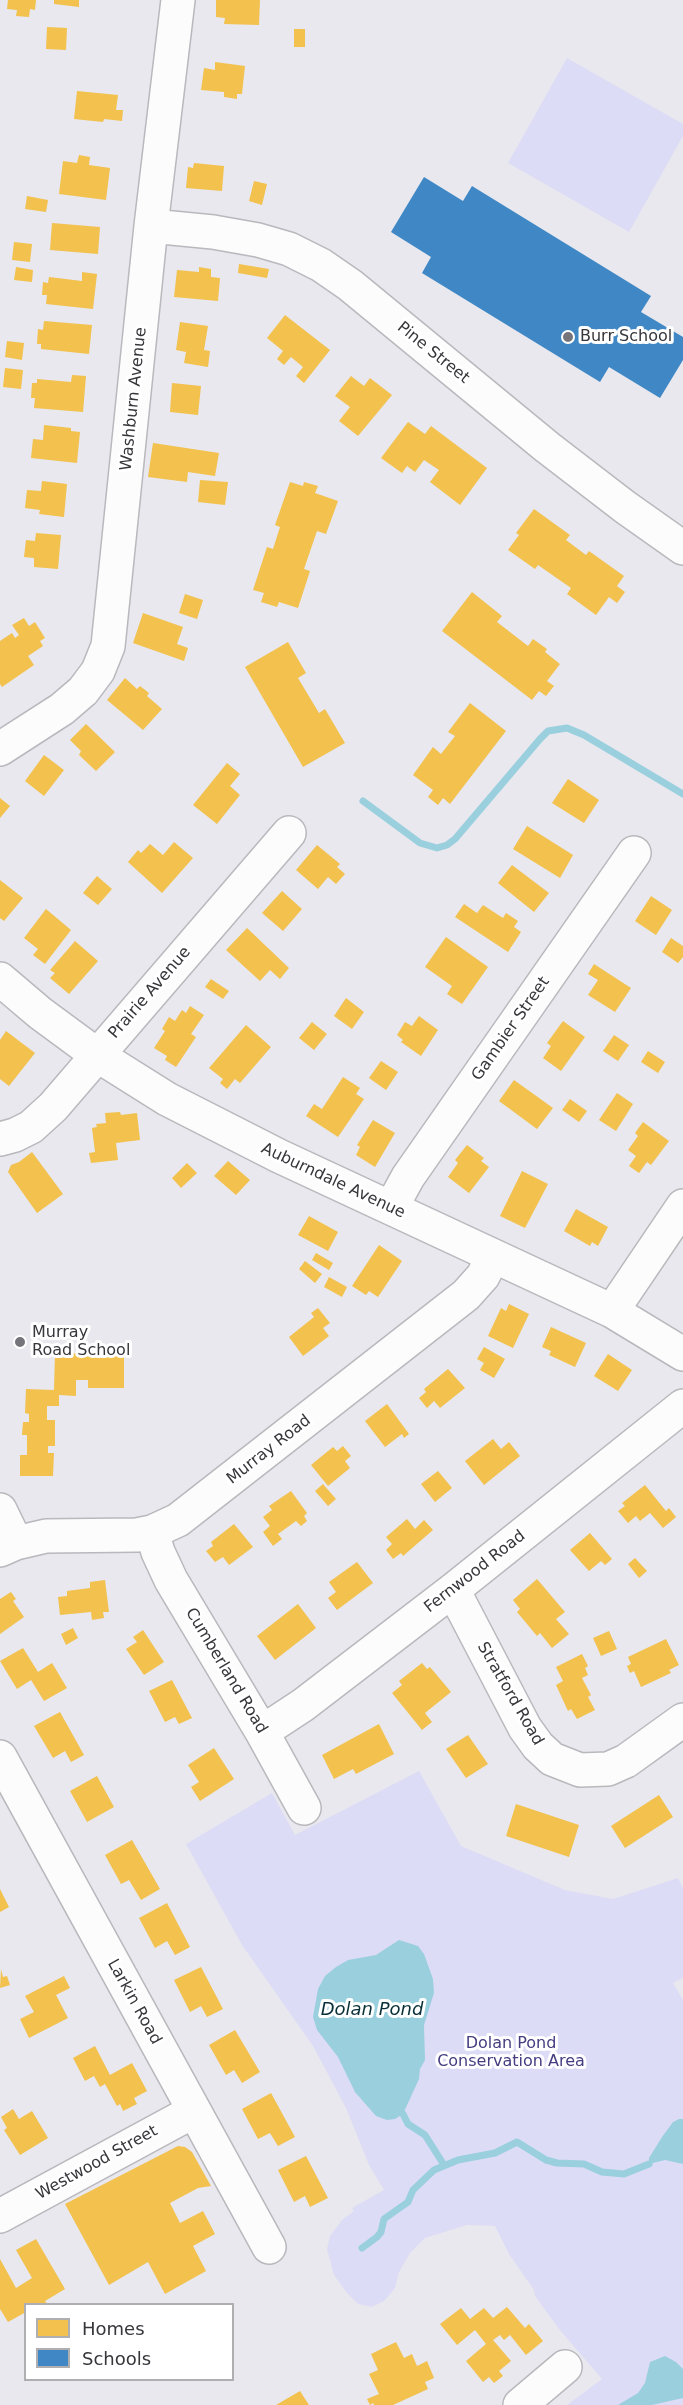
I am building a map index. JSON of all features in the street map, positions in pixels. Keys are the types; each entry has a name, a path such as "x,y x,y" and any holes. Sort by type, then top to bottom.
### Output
{"street":[{"name":"Washburn Avenue","path":"0,749 62,709 83,692 98,671 108,646 178,0"},
{"name":"Pine Street","path":"152,226 213,232 258,240 290,249 321,265 350,285 547,447 683,548"},
{"name":"Prairie Avenue","path":"0,1139 23,1131 39,1121 289,832"},
{"name":"Gambier Street","path":"391,1208 408,1177 634,853"},
{"name":"Auburndale Avenue","path":"0,979 49,1020 97,1055 184,1108 612,1311 683,1354"},
{"path":"612,1311 683,1206"},
{"name":"Murray Road","path":"8,1547 32,1538 62,1534 129,1535 152,1532 165,1527 189,1512 466,1295 481,1279 493,1256"},
{"name":"Fernwood Road","path":"262,1731 303,1705 453,1590 683,1406"},
{"path":"0,1510 8,1547"},
{"name":"Cumberland Road","path":"152,1532 171,1580 262,1731 304,1808"},
{"name":"Stratford Road","path":"453,1590 525,1728 538,1746 552,1759 580,1770 608,1769 626,1761 667,1729 683,1720"},
{"name":"Larkin Road","path":"0,1757 269,2247"},
{"name":"Westwood Street","path":"0,2216 194,2111"},
{"path":"520,2405 565,2367"}],"green space":[{"path":"567,58 683,124 683,136 629,232 508,163"},
{"name":"Dolan Pond Conservation Area","path":"419,1771 461,1846 565,1890 613,1899 678,1878 683,1888 683,1978 673,1983 683,2000 683,2405 567,2405 602,2379 559,2329 535,2296 534,2290 509,2254 495,2226 467,2225 425,2238 410,2253 399,2272 395,2288 384,2301 372,2307 358,2304 334,2275 327,2249 330,2236 342,2220 354,2211 352,2208 384,2190 369,2165 346,2108 313,2046 242,1945 186,1844 272,1793 295,1835"}],"water":[{"name":"Dolan Pond","path":"399,1940 418,1946 424,1954 433,1979 434,1993 424,2025 425,2060 420,2069 419,2079 403,2114 395,2119 387,2120 376,2116 355,2092 338,2057 317,2030 313,2017 318,1989 325,1976 348,1960 376,1955"},
{"path":"683,2119 683,2164 665,2160 649,2164 649,2158 662,2137 673,2122"},
{"path":"665,2356 683,2369 683,2398 652,2405 618,2405 638,2393 645,2383 650,2362"}],"building: Homes":[{"path":"8,0 36,0 35,10 30,9 29,17 16,16 17,10 7,9"},
{"path":"54,0 79,0 79,7 54,4"},
{"path":"216,0 260,0 259,25 224,24 225,18 216,17"},
{"path":"47,27 67,28 66,50 46,49"},
{"path":"294,29 305,29 305,47 294,47"},
{"path":"215,62 245,66 242,94 237,94 237,99 224,97 224,92 201,90 204,68 215,70"},
{"path":"77,91 118,95 116,110 123,110 122,121 74,119"},
{"path":"79,155 90,157 89,165 110,168 106,200 59,194 63,161 77,163"},
{"path":"194,163 224,166 222,191 186,188 188,167 193,168"},
{"path":"254,181 267,184 262,205 249,201"},
{"path":"27,196 48,200 46,212 25,209"},
{"path":"52,223 100,227 98,254 50,250"},
{"path":"14,242 32,244 30,262 12,260"},
{"path":"239,264 269,269 267,278 238,273"},
{"path":"16,267 33,270 32,282 14,280"},
{"path":"199,267 211,269 211,277 220,278 218,301 174,297 177,270 199,272"},
{"path":"82,272 97,274 93,309 46,304 47,295 42,295 43,282 48,283 49,277 82,281"},
{"path":"285,315 330,350 304,383 296,376 303,367 291,357 284,365 277,359 283,351 267,338"},
{"path":"44,321 92,325 89,354 41,349 41,344 37,344 38,329 43,330"},
{"path":"180,322 208,326 204,350 210,351 208,367 184,363 186,352 176,350"},
{"path":"7,341 24,343 22,360 5,357"},
{"path":"5,368 23,370 21,389 3,387"},
{"path":"72,375 86,376 83,412 34,408 35,398 31,398 32,383 37,383 37,379 71,382"},
{"path":"351,376 364,386 370,378 392,395 358,436 339,421 350,407 335,396"},
{"path":"172,383 201,386 198,415 170,412"},
{"path":"408,422 425,434 431,426 487,468 460,505 430,482 439,470 424,460 415,472 407,466 402,473 381,458"},
{"path":"44,425 71,428 71,431 80,432 77,463 31,458 33,439 43,440"},
{"path":"153,443 219,453 215,476 188,472 187,482 148,477"},
{"path":"200,480 228,482 225,505 198,502"},
{"path":"42,481 67,484 64,517 39,514 40,510 25,508 27,490 41,491"},
{"path":"290,482 303,486 304,482 318,486 315,493 338,501 326,534 317,531 304,569 310,571 298,608 279,602 277,607 261,602 264,593 253,590 267,547 273,549 280,527 275,525"},
{"path":"534,509 570,535 566,540 586,555 589,551 624,576 617,586 625,592 617,603 609,597 596,615 567,594 571,588 538,565 535,569 508,550 519,535 516,533"},
{"path":"36,533 61,535 58,569 34,567 34,558 24,557 26,540 35,541"},
{"path":"472,592 502,616 497,622 528,646 533,639 547,649 545,652 560,664 547,681 554,686 546,696 539,691 532,700 442,631"},
{"path":"185,594 203,600 197,619 179,613"},
{"path":"143,613 183,627 177,644 188,648 184,661 133,643"},
{"path":"24,618 29,626 35,622 45,638 40,641 43,646 28,656 34,665 2,687 0,684 0,641 12,633 15,638 19,635 12,625"},
{"path":"288,642 306,673 298,678 319,713 325,709 345,743 303,767 245,667"},
{"path":"125,678 137,689 140,686 149,693 147,696 162,709 143,730 107,700"},
{"path":"470,703 506,731 450,804 443,798 438,805 428,797 433,790 413,775 433,747 441,754 455,736 448,732"},
{"path":"86,724 115,752 96,771 79,755 81,751 70,740"},
{"path":"44,755 64,770 44,796 25,781"},
{"path":"227,763 240,774 230,786 240,795 217,824 193,805"},
{"path":"568,779 599,800 584,823 552,803"},
{"path":"0,798 10,806 0,818"},
{"path":"527,826 573,855 560,878 513,849"},
{"path":"174,842 193,858 162,893 128,862 138,850 141,853 150,844 163,855"},
{"path":"317,845 340,864 337,867 345,874 336,884 328,877 318,889 296,870"},
{"path":"512,865 549,893 534,912 498,883"},
{"path":"97,876 112,889 98,905 83,893"},
{"path":"0,880 23,898 4,921 0,918"},
{"path":"282,891 302,909 283,931 262,913"},
{"path":"651,896 672,910 656,935 635,921"},
{"path":"464,904 477,913 483,905 503,918 506,913 518,921 514,927 521,932 508,952 455,917"},
{"path":"46,909 71,930 45,964 33,955 38,949 24,938"},
{"path":"247,928 289,968 280,979 270,970 260,981 226,950"},
{"path":"446,937 488,967 462,1004 447,994 452,986 425,967"},
{"path":"671,938 683,946 683,957 678,963 662,952"},
{"path":"75,941 98,961 69,994 50,978 55,973 50,970"},
{"path":"594,964 631,988 615,1012 588,995 598,980 588,974"},
{"path":"211,979 229,991 223,999 205,987"},
{"path":"346,998 364,1012 352,1029 334,1016"},
{"path":"190,1006 204,1015 191,1034 196,1037 176,1067 165,1060 167,1056 154,1048 165,1031 162,1029 169,1017 175,1021 182,1010 186,1013"},
{"path":"419,1016 438,1030 421,1056 401,1042 403,1040 397,1035 405,1022 412,1026"},
{"path":"563,1021 585,1037 561,1071 543,1058 551,1046 547,1043"},
{"path":"312,1022 327,1034 314,1050 299,1038"},
{"path":"246,1025 271,1047 240,1083 235,1079 227,1089 220,1083 223,1079 209,1068"},
{"path":"6,1031 35,1053 9,1086 0,1079 0,1040"},
{"path":"614,1035 629,1045 618,1061 603,1051"},
{"path":"648,1051 665,1062 658,1073 641,1062"},
{"path":"381,1061 398,1072 386,1090 369,1078"},
{"path":"343,1077 360,1088 356,1094 364,1099 338,1137 306,1116 314,1104 322,1109"},
{"path":"514,1080 553,1108 537,1129 499,1101"},
{"path":"617,1093 633,1104 616,1131 599,1120"},
{"path":"570,1099 587,1111 579,1122 562,1110"},
{"path":"120,1112 121,1115 137,1113 140,1140 116,1143 118,1160 91,1163 89,1153 95,1152 92,1128 97,1127 96,1124 106,1123 105,1113"},
{"path":"373,1120 395,1133 375,1167 356,1155 360,1147 357,1145"},
{"path":"643,1122 669,1141 651,1165 647,1162 639,1173 629,1166 636,1156 628,1150 638,1136 635,1133"},
{"path":"467,1145 484,1158 481,1161 489,1167 469,1193 448,1177 458,1163 455,1160"},
{"path":"32,1152 63,1194 37,1213 8,1172 11,1165"},
{"path":"228,1161 250,1180 236,1195 214,1176"},
{"path":"187,1163 197,1173 181,1188 172,1178"},
{"path":"522,1171 548,1184 525,1228 500,1216"},
{"path":"576,1209 608,1227 598,1246 592,1242 590,1246 564,1231"},
{"path":"309,1216 338,1232 328,1251 298,1235"},
{"path":"379,1245 402,1261 378,1297 369,1291 366,1295 352,1286"},
{"path":"316,1253 333,1263 329,1270 312,1260"},
{"path":"305,1261 322,1274 315,1283 299,1269"},
{"path":"329,1277 347,1287 342,1297 324,1287"},
{"path":"509,1304 529,1314 513,1348 488,1336 501,1308 506,1311"},
{"path":"318,1308 330,1323 323,1328 329,1336 303,1356 289,1337 314,1317 311,1313"},
{"path":"551,1327 586,1343 575,1367 549,1355 551,1351 542,1347"},
{"path":"484,1347 505,1359 494,1378 480,1370 484,1363 477,1359"},
{"path":"55,1353 124,1354 124,1388 88,1388 88,1380 76,1380 76,1396 59,1395 59,1406 47,1406 47,1420 55,1420 55,1446 48,1446 48,1453 54,1453 53,1476 20,1476 20,1455 27,1455 27,1435 22,1435 23,1422 29,1422 29,1414 25,1413 26,1389 54,1390"},
{"path":"608,1354 632,1370 618,1391 594,1376"},
{"path":"448,1369 465,1388 440,1408 434,1401 427,1408 419,1398 426,1392 424,1389"},
{"path":"387,1404 409,1434 404,1438 402,1434 385,1447 365,1421"},
{"path":"493,1439 501,1449 509,1442 520,1456 484,1485 465,1461"},
{"path":"343,1446 351,1456 345,1461 350,1468 328,1486 311,1465 333,1447 337,1451"},
{"path":"438,1471 452,1488 435,1502 421,1484"},
{"path":"323,1484 336,1499 328,1506 315,1491"},
{"path":"645,1485 666,1511 669,1508 676,1517 663,1528 650,1513 640,1521 636,1516 628,1523 618,1511 625,1506 622,1503"},
{"path":"291,1491 307,1513 304,1516 307,1521 301,1526 296,1521 278,1534 282,1539 273,1546 263,1532 270,1526 263,1517 272,1510 269,1506"},
{"path":"407,1519 415,1529 424,1520 433,1530 403,1556 401,1553 393,1559 386,1550 392,1544 386,1537"},
{"path":"234,1524 253,1547 229,1565 223,1557 215,1562 206,1551 213,1546 211,1542"},
{"path":"590,1533 612,1559 605,1565 601,1561 589,1571 570,1550"},
{"path":"635,1558 647,1571 639,1578 628,1564"},
{"path":"357,1562 373,1583 337,1610 328,1598 336,1592 329,1582"},
{"path":"537,1579 565,1612 556,1619 569,1634 552,1648 540,1633 537,1636 517,1612 520,1609 513,1600"},
{"path":"105,1580 109,1612 103,1612 104,1618 92,1620 91,1612 60,1615 58,1597 67,1596 67,1591 90,1588 90,1582"},
{"path":"11,1592 16,1599 13,1601 24,1617 0,1634 0,1599"},
{"path":"298,1604 316,1628 275,1660 257,1636"},
{"path":"73,1628 78,1638 66,1645 61,1634"},
{"path":"143,1630 164,1662 144,1675 126,1649 137,1642 133,1637"},
{"path":"609,1631 617,1649 601,1656 593,1638"},
{"path":"666,1639 679,1665 669,1670 671,1673 641,1687 634,1671 630,1673 627,1666 631,1664 628,1657"},
{"path":"23,1648 38,1672 52,1663 67,1688 44,1701 31,1680 17,1689 0,1661"},
{"path":"582,1654 588,1666 585,1668 588,1675 582,1678 591,1695 588,1697 595,1710 577,1719 571,1709 568,1711 556,1685 563,1681 556,1667"},
{"path":"422,1663 427,1669 430,1667 451,1692 425,1713 432,1722 422,1730 392,1693 402,1685 399,1681"},
{"path":"172,1680 192,1718 179,1724 175,1717 165,1722 149,1691"},
{"path":"60,1712 84,1755 71,1762 65,1751 53,1758 34,1726"},
{"path":"379,1724 394,1754 356,1774 353,1769 334,1779 322,1755"},
{"path":"468,1735 488,1764 466,1778 446,1749"},
{"path":"214,1748 234,1779 200,1801 191,1787 199,1782 188,1765"},
{"path":"97,1776 114,1807 87,1822 70,1791"},
{"path":"659,1795 673,1817 625,1848 611,1826"},
{"path":"516,1804 579,1825 569,1857 506,1836"},
{"path":"132,1840 160,1889 141,1900 129,1880 121,1884 105,1855"},
{"path":"0,1889 9,1907 0,1912"},
{"path":"167,1903 190,1947 175,1955 167,1941 155,1948 139,1918"},
{"path":"201,1967 223,2009 207,2017 201,2006 190,2012 174,1980"},
{"path":"1,1969 3,1977 7,1976 10,1985 0,1988"},
{"path":"64,1976 70,1988 56,1995 68,2018 29,2038 20,2019 34,2012 25,1996"},
{"path":"235,2030 260,2072 242,2083 234,2070 226,2075 209,2045"},
{"path":"95,2046 110,2075 132,2063 147,2091 134,2098 137,2104 123,2111 120,2104 117,2106 105,2084 100,2087 94,2076 85,2081 73,2058"},
{"path":"271,2093 295,2137 278,2146 270,2133 258,2139 242,2109"},
{"path":"13,2109 19,2119 32,2111 48,2138 20,2155 4,2130 7,2128 1,2117"},
{"path":"178,2146 185,2147 192,2152 211,2186 198,2188 170,2203 180,2223 203,2211 215,2234 193,2246 206,2271 165,2294 148,2262 109,2285 65,2204"},
{"path":"306,2156 328,2198 310,2207 305,2196 294,2202 278,2170"},
{"path":"36,2239 65,2289 45,2301 46,2303 24,2303 24,2313 8,2322 0,2309 0,2259 16,2288 32,2278 16,2250"},
{"path":"507,2307 525,2328 529,2324 543,2341 526,2355 510,2335 504,2340 500,2335 493,2340 511,2361 499,2371 503,2376 494,2383 489,2377 483,2382 466,2361 486,2344 475,2330 457,2345 440,2324 461,2308 470,2319 484,2308 493,2318"},
{"path":"396,2342 404,2358 412,2354 417,2366 427,2361 434,2378 425,2382 428,2389 393,2405 374,2405 373,2403 370,2405 367,2399 379,2394 369,2374 378,2370 371,2354"},
{"path":"300,2391 309,2405 276,2405"}],"building: Schools":[{"path":"424,177 463,201 472,186 651,296 641,312 683,337 683,360 660,398 609,367 600,382 422,273 431,257 391,232"}],"waterway":[{"path":"363,801 420,843 437,848 447,845 455,839 548,731 567,728 584,735 683,794"},
{"path":"403,2114 408,2124 425,2135 444,2165"},
{"path":"362,2248 377,2237 381,2232 384,2219 408,2202 413,2190 434,2170 458,2160 495,2153 517,2142 546,2160 557,2163 584,2164 602,2172 624,2174 649,2164"}],"place":[{"name":"Burr School","path":"568,337"},
{"name":"Murray Road School","path":"20,1342"}]}
